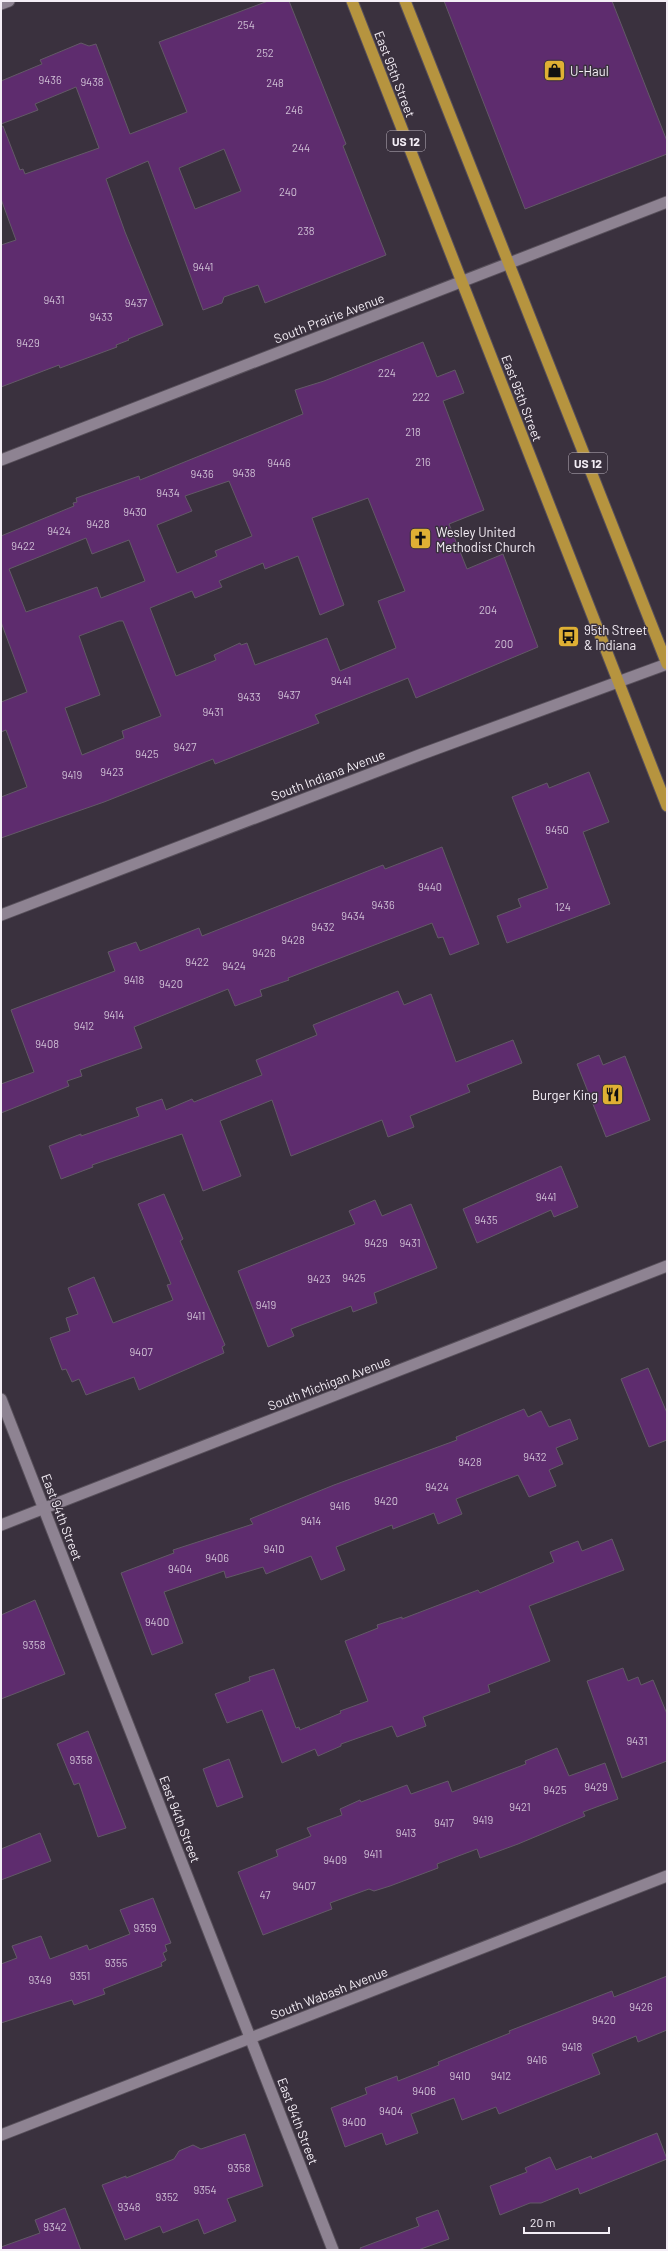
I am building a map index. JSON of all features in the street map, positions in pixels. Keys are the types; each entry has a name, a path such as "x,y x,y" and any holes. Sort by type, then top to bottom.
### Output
{"main road":[{"name":"East 95th Street","path":"352,1 667,806"},
{"name":"US 12","path":"405,1 667,664"}],"street":[{"path":"1,4 9,1"},
{"name":"South Prairie Avenue","path":"1,460 667,202"},
{"name":"South Indiana Avenue","path":"1,915 422,754 667,664"},
{"name":"South Michigan Avenue","path":"1,1525 667,1266"},
{"name":"East 94th Street","path":"1,1399 333,2250"},
{"name":"South Wabash Avenue","path":"1,2135 667,1876"}],"building":[{"path":"268,1 289,1 346,144 343,146 386,255 265,303 258,285 224,297 222,303 203,310 148,161 106,179 125,232 163,325 128,339 129,340 116,345 117,347 60,368 59,365 1,387 1,245 16,240 1,199 1,127 3,126 20,170 23,169 25,174 99,148 76,87 35,104 38,110 1,124 1,81 42,64 40,60 81,43 89,46 96,44 130,134 187,112 159,42","holes":["224,149 241,191 195,209 179,168"]},
{"name":"U-Haul","path":"444,1 612,1 667,141 667,154 525,209"},
{"path":"423,342 437,377 455,370 464,393 443,401 484,510 449,524 467,569 503,554 538,647 416,698 408,678 315,715 319,723 215,764 213,759 104,802 1,838 1,797 27,787 6,730 1,732 1,702 27,692 1,622 1,536 74,506 73,503 77,502 76,498 139,476 140,480 303,414 295,390 324,381","holes":["229,481 252,536 215,551 217,556 177,573 157,525 192,511 185,496","368,498 405,591 378,601 396,648 340,671 327,638 255,665 247,643 241,645 240,643 214,655 216,660 176,676 150,608 192,591 195,598 222,587 219,581 263,563 265,569 298,556 320,615 344,605 312,518","86,538 92,554 129,540 145,581 101,598 97,587 26,612 9,569","119,621 123,621 161,716 122,731 124,738 82,755 65,708 100,695 79,636"]},
{"path":"589,772 609,822 583,832 610,904 507,943 497,916 521,907 518,899 548,888 512,797 547,783 549,788"},
{"path":"442,847 479,944 450,955 443,937 438,938 432,923 288,978 289,980 260,990 262,996 235,1006 228,989 134,1027 142,1048 80,1070 82,1076 67,1081 69,1086 1,1113 1,1084 34,1072 11,1010 115,971 108,952 136,942 140,951 199,928 202,936 383,865 385,869"},
{"path":"398,991 404,1005 431,994 456,1062 513,1040 522,1063 467,1085 470,1092 410,1116 414,1127 388,1137 382,1120 291,1156 272,1100 220,1121 241,1176 203,1191 182,1134 92,1165 93,1167 61,1179 49,1146 81,1134 81,1136 139,1116 136,1108 162,1099 166,1110 192,1099 194,1102 262,1075 256,1060 317,1035 313,1025"},
{"name":"Burger King","path":"599,1055 603,1065 625,1056 650,1120 606,1137 577,1064"},
{"path":"561,1166 578,1207 554,1217 551,1210 477,1243 463,1209"},
{"path":"164,1194 183,1239 180,1241 225,1345 222,1347 224,1353 139,1390 134,1377 86,1395 79,1379 72,1382 66,1369 62,1370 50,1338 70,1331 66,1318 78,1314 68,1288 94,1277 113,1323 173,1300 167,1285 171,1284 138,1204"},
{"path":"375,1200 382,1216 411,1204 437,1268 374,1293 377,1303 353,1312 351,1306 291,1329 294,1336 268,1347 238,1271 355,1224 349,1211"},
{"path":"648,1368 667,1413 667,1440 649,1447 621,1379"},
{"path":"524,1409 528,1417 541,1411 549,1427 570,1419 578,1439 556,1448 563,1464 549,1470 556,1486 529,1497 518,1475 456,1499 462,1514 438,1524 434,1513 393,1529 392,1525 336,1547 345,1570 321,1580 311,1556 266,1574 263,1567 226,1578 224,1571 164,1592 183,1643 152,1655 121,1573 174,1553 173,1550 253,1524 250,1519 334,1485 457,1440 456,1437"},
{"path":"612,1539 624,1570 529,1606 550,1661 488,1685 490,1692 423,1717 426,1726 397,1737 392,1726 341,1744 341,1746 318,1756 315,1749 282,1763 262,1710 227,1723 215,1694 250,1681 249,1677 274,1669 296,1728 299,1727 300,1730 341,1713 340,1711 368,1701 345,1641 378,1628 377,1625 402,1617 402,1619 478,1590 480,1593 554,1562 550,1552 578,1541 582,1551"},
{"path":"35,1600 65,1674 1,1699 1,1615"},
{"path":"623,1668 628,1681 638,1677 641,1685 653,1680 667,1714 667,1761 622,1778 587,1681"},
{"path":"88,1731 126,1828 98,1837 79,1783 74,1785 57,1744"},
{"path":"557,1748 569,1776 605,1763 618,1799 583,1812 585,1816 518,1844 480,1858 477,1849 437,1864 438,1868 390,1886 374,1891 369,1889 330,1903 332,1909 263,1935 238,1872 278,1856 276,1850 311,1836 307,1828 342,1815 340,1809 360,1800 361,1802 407,1785 411,1794 448,1781 452,1792 526,1764 525,1761"},
{"path":"229,1759 243,1797 217,1807 203,1769"},
{"path":"40,1833 51,1861 1,1880 1,1849"},
{"path":"153,1898 171,1943 165,1945 167,1951 163,1953 166,1960 161,1963 162,1966 103,1989 105,1994 74,2005 72,2000 1,2023 1,1964 17,1958 12,1946 41,1936 50,1959 87,1945 89,1950 130,1934 120,1910"},
{"path":"667,1976 667,2030 638,2042 636,2036 592,2054 600,2074 499,2114 496,2107 462,2120 454,2098 411,2114 418,2133 386,2145 382,2133 345,2147 331,2108 367,2094 365,2088 397,2076 398,2081 439,2065 438,2062 510,2033 509,2031 612,1991 614,1997"},
{"path":"657,2133 667,2159 580,2194 578,2188 541,2203 530,2203 500,2215 490,2186 527,2172 525,2168 550,2157 556,2170 591,2156 592,2159"},
{"path":"245,2134 263,2186 227,2199 236,2221 204,2234 198,2219 163,2233 160,2226 125,2240 102,2185 126,2176 126,2178 174,2159 179,2151 193,2145 201,2149"},
{"path":"65,2208 81,2250 1,2250 1,2247 40,2233 35,2220"},
{"path":"438,2210 449,2239 418,2250 361,2250 360,2248 419,2226 416,2218"}],"place":[{"name":"U-Haul","path":"555,71"},
{"name":"Wesley United Methodist Church","path":"420,539"},
{"name":"95th Street & Indiana","path":"569,637"},
{"name":"Burger King","path":"613,1095"}]}
